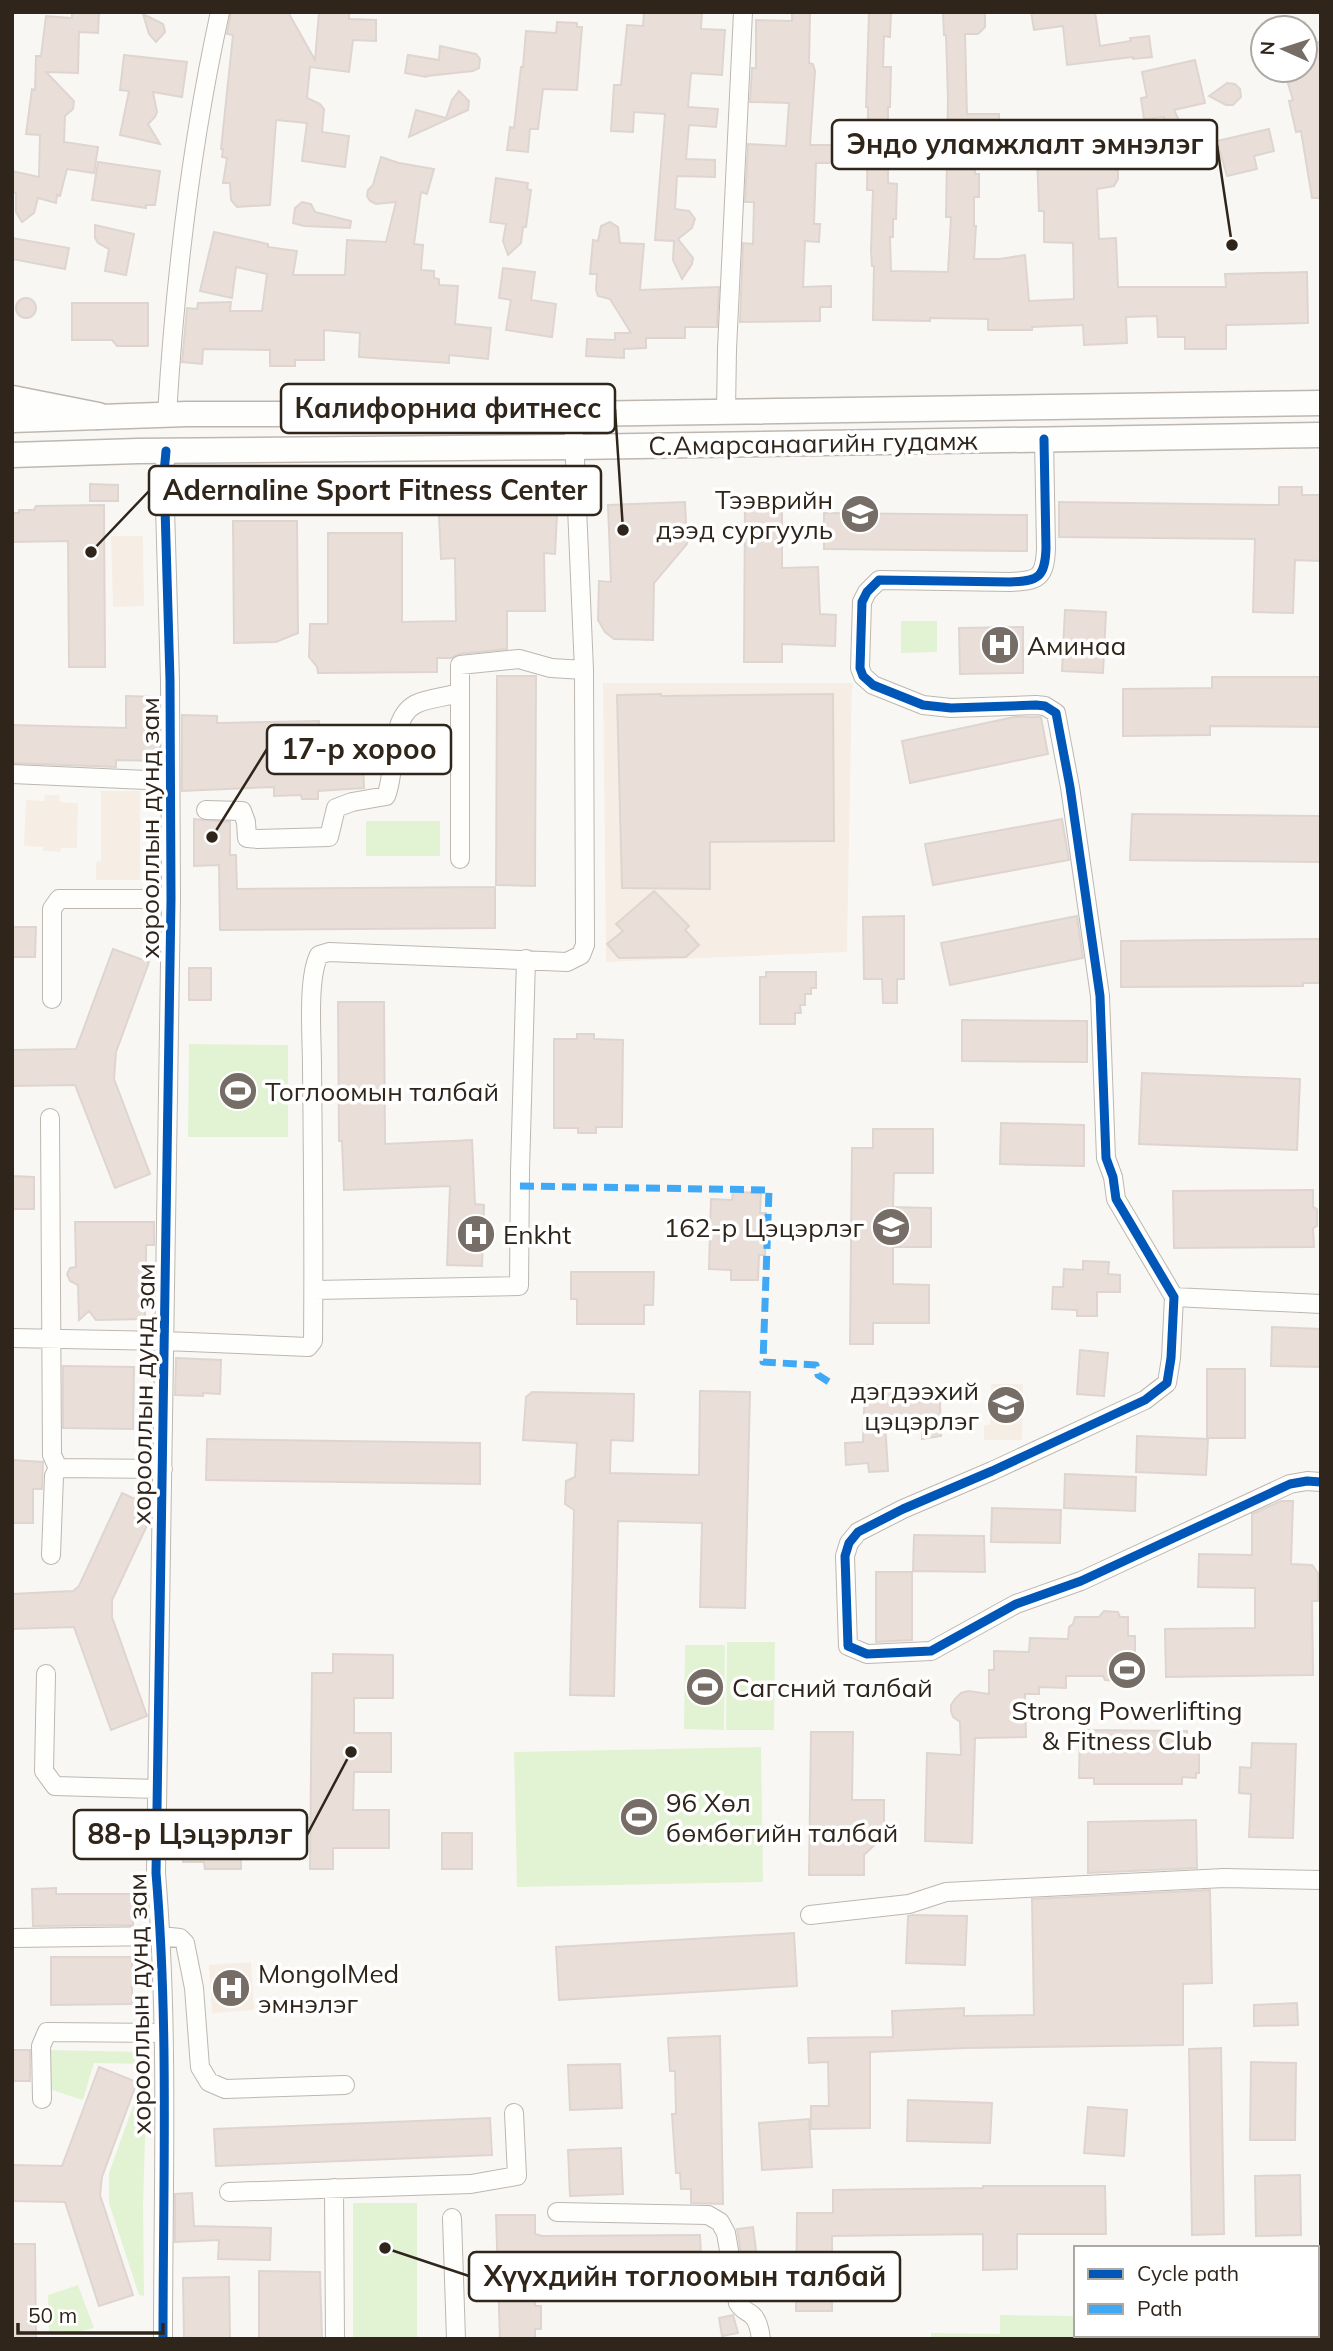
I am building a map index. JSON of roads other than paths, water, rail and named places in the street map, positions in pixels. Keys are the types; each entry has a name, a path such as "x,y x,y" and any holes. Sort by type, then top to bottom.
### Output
{"main road":[{"path":"12,399 98,416"},
{"name":"С.Амарсанаагийн гудамж","path":"12,420 167,415 573,414 1321,403"},
{"path":"1043,406 1044,439"},
{"name":"С.Амарсанаагийн гудамж","path":"12,455 1321,435"}],"street":[{"path":"167,415 174,318 192,168 220,12"},
{"path":"726,411 743,12"},
{"path":"12,1338 165,1340 308,1347 313,1341 314,1290 312,1020 314,965 319,955 329,952 567,962 581,955 585,945 584,670 573,414"},
{"path":"1044,439 1046,548 1045,566 1038,577 1028,581 1010,582 879,580 867,592 862,602 860,668 863,676 873,685 923,705 951,708 1036,705 1045,706 1056,713 1070,787 1100,996 1106,1158 1113,1177 1116,1199 1174,1297 1167,1383 1145,1400 858,1532 849,1543 845,1556 848,1647 867,1654 931,1651 1016,1604 1081,1581 1290,1484 1321,1482"},
{"name":"хорооллын дунд зам","path":"163,2339 163,2033 161,1936 156,1873 171,899 170,680 164,473 166,451"},
{"path":"460,859 460,665 519,659 551,668 584,670"},
{"path":"206,810 242,811 247,838 330,837 336,808 352,802 386,796 391,785 397,731 403,713 417,703 459,693"},
{"path":"12,774 169,781"},
{"path":"52,999 52,909 59,899 171,899"},
{"path":"314,1290 519,1286 526,959"},
{"path":"50,1118 52,1455 58,1468"},
{"path":"1174,1297 1321,1304"},
{"path":"58,1468 163,1469"},
{"path":"51,1555 54,1476 58,1468"},
{"path":"46,1675 44,1771 55,1786 158,1789"},
{"path":"810,1915 909,1904 946,1892 1224,1878 1321,1880"},
{"path":"12,1938 180,1938 185,1943 194,1988 200,2067 209,2082 225,2089 345,2085"},
{"path":"42,2099 41,2046 47,2032 163,2033"},
{"path":"229,2192 471,2184 517,2176 513,2113"},
{"path":"334,2189 335,2339"},
{"path":"557,2212 708,2215 720,2222 726,2234 738,2303 744,2312 752,2315 761,2339"},
{"path":"452,2218 456,2339"}],"place":[{"name":"Эндо уламжлалт эмнэлэг","path":"1232,245"},
{"name":"Тээврийн дээд сургууль","path":"860,514"},
{"name":"Калифорниа фитнесс","path":"623,530"},
{"name":"Adernaline Sport Fitness Center","path":"91,552"},
{"name":"Аминаа","path":"1000,645"},
{"name":"17-р хороо","path":"212,837"},
{"name":"Тоглоомын талбай","path":"238,1091"},
{"name":"162-р Цэцэрлэг","path":"891,1227"},
{"name":"Enkht","path":"476,1234"},
{"name":"дэгдээхий цэцэрлэг","path":"1006,1405"},
{"name":"Strong Powerlifting & Fitness Club","path":"1127,1670"},
{"name":"Сагсний талбай","path":"705,1687"},
{"name":"88-р Цэцэрлэг","path":"351,1752"},
{"name":"96 Хөл бөмбөгийн талбай","path":"639,1817"},
{"name":"MongolMed эмнэлэг","path":"231,1988"},
{"name":"Хүүхдийн тоглоомын талбай","path":"385,2248"}]}
